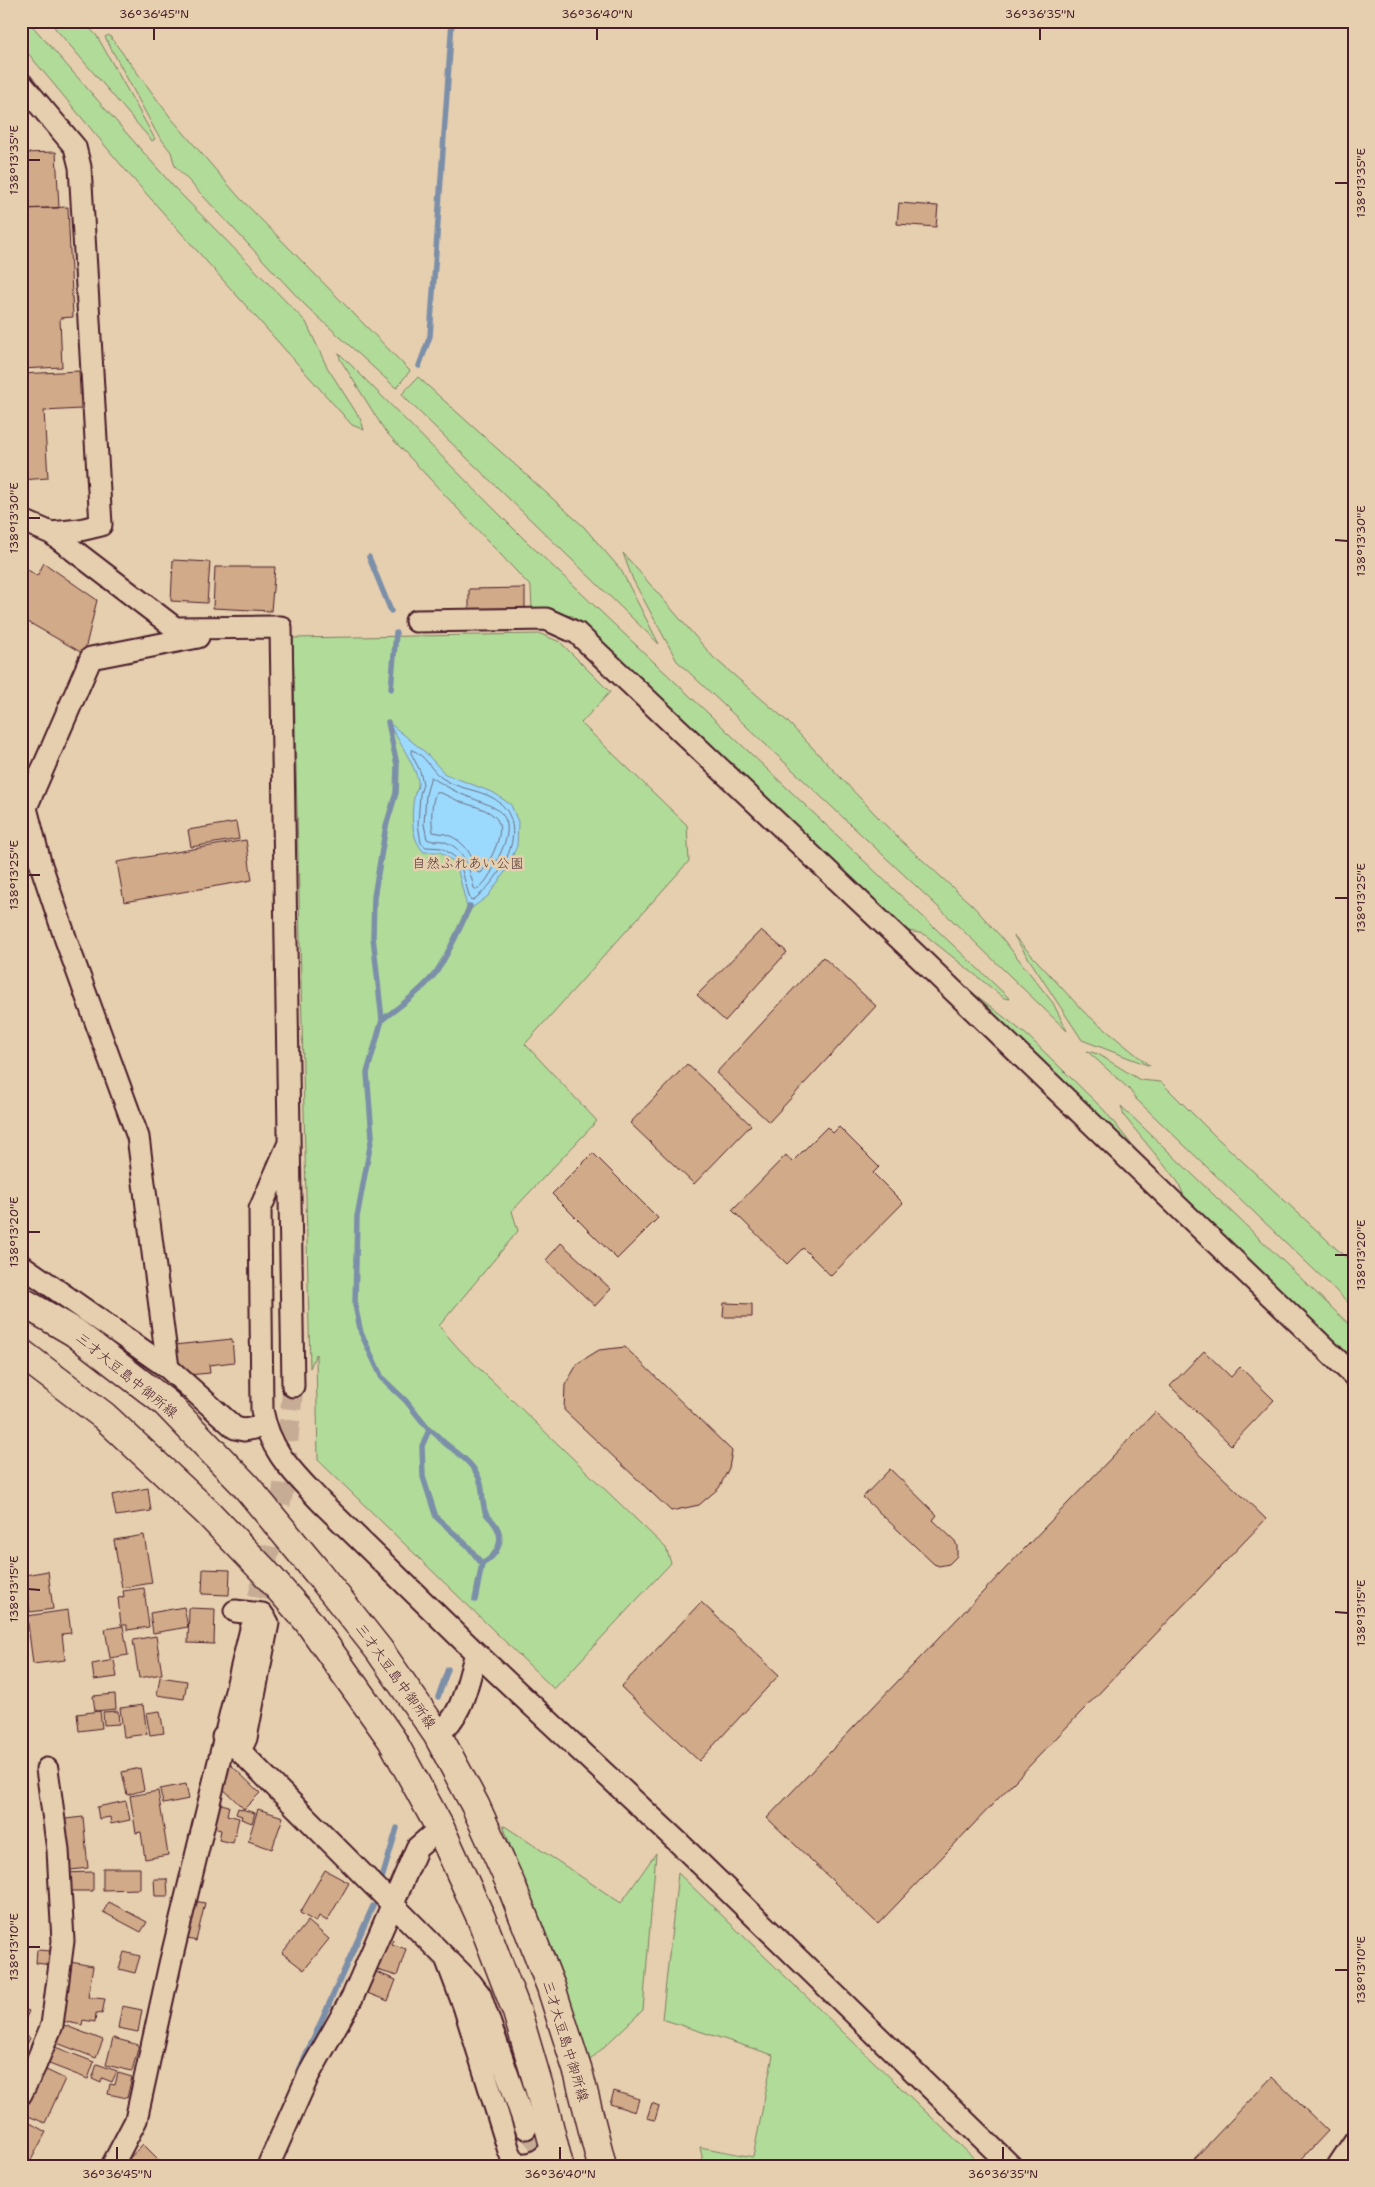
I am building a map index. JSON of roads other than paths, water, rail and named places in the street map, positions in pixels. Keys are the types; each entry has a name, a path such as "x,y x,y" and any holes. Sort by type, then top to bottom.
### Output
{"main road":[{"name":"三才大豆島中御所線","path":"33,1292 74,1332 166,1403 245,1484 318,1572 379,1650 437,1734 512,1885 547,1977 579,2075 602,2166"},
{"path":"27,1359 104,1416 207,1512 263,1570 301,1614 392,1740 440,1828 481,1918 517,2012 556,2156"}],"street":[{"path":"21,83 75,147 80,167 101,524 80,530 51,533"},
{"path":"21,520 51,533 175,628 281,627 293,1386"},
{"path":"416,621 546,619 577,633 900,939 1354,1376"},
{"path":"168,1368 138,1137 66,940 24,813 91,658 245,627"},
{"path":"289,1143 260,1208 262,1410 265,1426 276,1451 298,1478 476,1653 678,1842 1011,2166"},
{"path":"21,1265 33,1292 168,1368 235,1428 244,1430 265,1426"},
{"path":"235,1611 262,1614 268,1623 246,1738 240,1752"},
{"path":"112,2166 136,2120 223,1737 251,1629"},
{"path":"437,1734 446,1728 453,1719 465,1691 476,1653"},
{"path":"223,1737 472,1983 480,1995 526,2128"},
{"path":"21,2094 52,2025 63,1941 58,1850 47,1769"},
{"path":"268,2166 309,2074 353,1996 417,1848 440,1828"},
{"path":"446,1958 464,2006 513,2159 518,2165 526,2165 556,2156"},
{"path":"1338,2166 1354,2142"}],"water":[{"path":"388,722 425,752 445,774 494,793 511,805 518,822 517,846 505,872 488,896 468,911 456,863 440,852 424,852 416,840 412,816 418,779"}],"waterway":[{"path":"419,366 430,336 452,21"},
{"path":"369,557 391,611"},
{"path":"391,689 396,633"},
{"path":"388,722 397,765 396,793 386,826 374,897 373,937 382,1020 367,1073 372,1136 357,1217 355,1305 361,1333 382,1378 406,1401 429,1430 422,1446 423,1477 436,1517 468,1546 482,1564 475,1600"},
{"path":"382,1020 418,991 437,971 451,947 470,906"},
{"path":"429,1430 467,1461 479,1477 482,1487 483,1504 487,1516 498,1529 500,1541 496,1551 482,1564"},
{"path":"438,1697 448,1669"},
{"path":"380,1885 397,1828"},
{"path":"298,2073 373,1906"}],"tunnel":[{"path":"21,1321 43,1291"},
{"path":"251,1629 283,1491 293,1386"},
{"path":"526,2128 558,2166"}],"park label":[{"name":"自然ふれあい公園","path":"468,863"}]}
